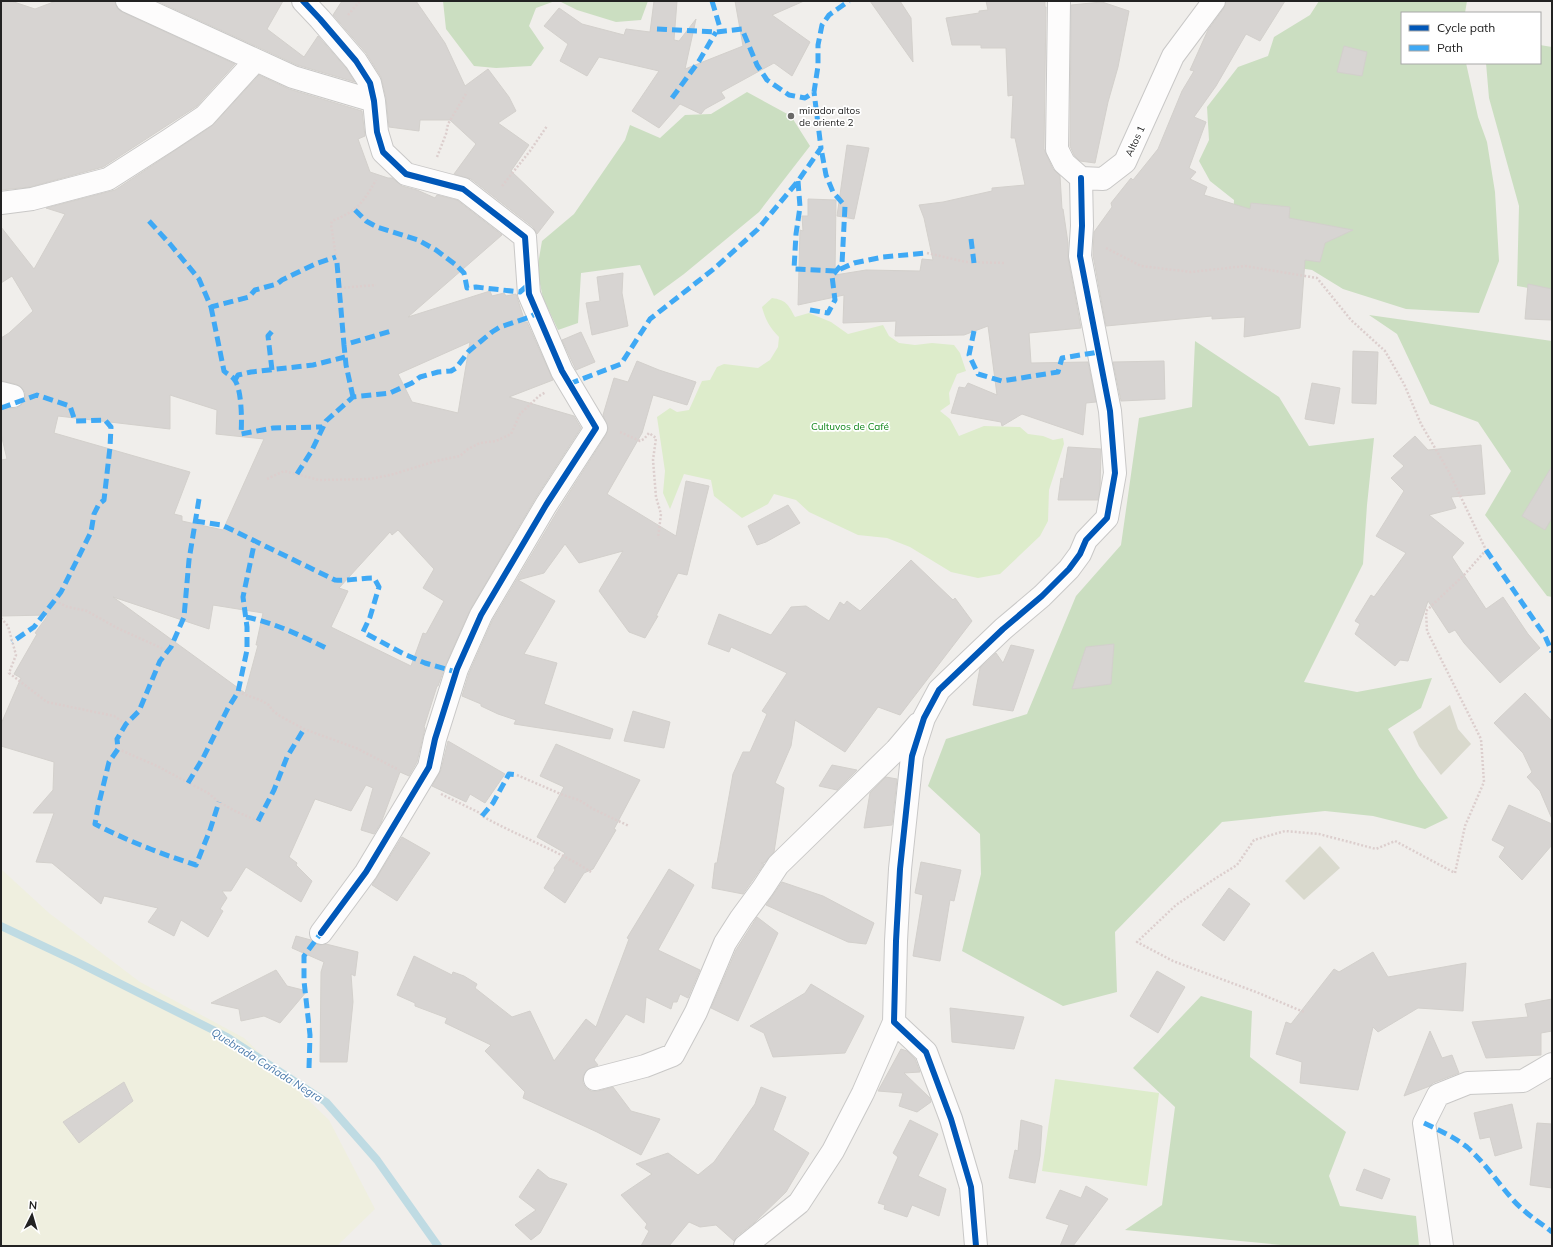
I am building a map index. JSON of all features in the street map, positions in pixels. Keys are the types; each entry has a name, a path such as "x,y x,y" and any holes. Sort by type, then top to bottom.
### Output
{"street":[{"path":"127,1 293,77 374,102"},
{"path":"303,1 356,61 370,83 374,102 376,132 383,152 406,174 463,189 525,237 529,294 562,371 596,428 546,505 481,615 457,669 434,739 429,767 366,872 321,933"},
{"path":"745,1246 798,1203 833,1151 863,1093 894,1022 900,869 912,756 924,718 939,690 1003,629 1042,596 1069,570 1080,554 1086,540 1107,518 1115,473 1110,411 1080,256 1082,226 1081,178 1064,163 1057,149 1059,1"},
{"name":"Altos 1","path":"1081,178 1103,179 1125,162 1173,56 1214,1"},
{"path":"1,203 32,199 108,179 205,116 256,60"},
{"path":"595,1079 645,1066 673,1055 696,1012 724,943 778,865 896,750 924,718"},
{"path":"894,1022 926,1052 951,1119 971,1187 976,1246"},
{"path":"1442,1246 1424,1123 1438,1095 1468,1083 1523,1081 1552,1064"}],"path":[{"path":"428,180 446,134 448,124 467,92"},
{"path":"484,206 530,151 547,126"},
{"path":"337,263 331,224 332,221 348,215 355,210 366,198 381,172 392,161"},
{"path":"1082,226 1107,249 1141,266 1191,272 1245,266 1317,278 1351,320 1385,351 1404,384 1421,424 1449,472 1486,550 1465,574 1426,611 1427,631 1480,739 1484,782 1465,826 1455,873 1395,841 1376,849 1320,834 1285,831 1254,840 1237,865 1176,905 1137,942 1173,962 1256,992 1304,1012"},
{"path":"927,253 966,262 1006,263"},
{"path":"340,288 376,285"},
{"path":"267,479 284,471 319,480 370,479 460,456 468,449 480,443 496,441 511,434 520,414 539,396 553,389 569,384"},
{"path":"596,428 606,426 640,441 649,433 656,438 653,474 656,497 661,514 658,538"},
{"path":"55,601 68,607 87,612 117,628 168,651"},
{"path":"1,618 8,626 16,655 9,672 47,702 114,716 126,724"},
{"path":"238,692 269,705 272,710 280,716 304,729 356,748 404,772 422,779 505,829 562,855 591,872"},
{"path":"118,749 157,766 208,793 219,802 235,811 258,821"},
{"path":"517,775 563,795 579,800 629,826"}],"shaded area":[{"path":"1450,705 1458,729 1471,744 1441,775 1419,746 1413,732"},
{"path":"1320,846 1340,868 1304,900 1285,881"}],"green space":[{"path":"443,1 555,1 536,8 529,26 544,48 531,66 496,68 474,66 446,29"},
{"path":"559,1 648,1 641,20 616,22 577,10"},
{"path":"1319,1 1467,1 1465,12 1401,12 1401,64 1466,64 1478,117 1487,142 1495,192 1499,261 1479,313 1406,309 1343,289 1312,270 1258,262 1233,220 1234,200 1210,181 1199,161 1209,140 1207,107 1238,67 1268,56 1274,37 1310,15"},
{"path":"1541,45 1552,47 1552,292 1517,286 1519,206 1489,98 1486,64 1541,64"},
{"path":"747,92 791,116 810,146 759,212 684,274 654,296 640,265 581,273 578,323 558,330 543,298 537,270 542,241 574,214 625,140 630,125 660,138 685,115 711,114"},
{"name":"Cultuvos de Café","path":"772,298 784,301 795,317 809,313 831,322 848,334 883,325 889,336 899,343 915,345 932,343 954,345 960,353 966,371 957,374 949,393 950,404 940,411 950,419 959,436 984,426 1020,427 1028,434 1043,436 1053,440 1063,438 1064,444 1049,490 1048,521 1040,536 1000,574 978,578 951,572 910,547 887,538 858,535 809,512 796,500 774,494 768,504 742,518 714,496 711,480 684,474 670,509 663,493 665,471 657,417 670,408 677,412 689,410 702,381 710,380 717,367 724,364 758,368 770,360 778,347 779,337 768,323 762,307"},
{"path":"1369,315 1552,341 1552,597 1547,596 1485,515 1511,471 1478,422 1430,404 1397,334"},
{"path":"1195,341 1279,397 1309,446 1374,438 1363,564 1304,682 1357,692 1432,678 1421,708 1388,729 1418,777 1448,818 1425,829 1373,816 1325,811 1222,822 1115,932 1117,992 1063,1006 962,951 981,874 980,834 928,786 946,739 1027,714 1076,596 1121,545 1139,418 1192,407"},
{"path":"1,869 49,913 140,982 244,1038 329,1120 375,1209 337,1246 1,1246"},
{"path":"1201,996 1252,1011 1250,1057 1346,1132 1329,1176 1340,1206 1416,1216 1419,1246 1292,1246 1125,1230 1162,1205 1175,1107 1133,1068"},
{"path":"1055,1079 1159,1093 1147,1186 1042,1171"}],"building":[{"path":"1,1 11,1 35,9 56,1 115,1 117,8 122,12 235,64 197,106 103,167 30,187 1,190"},
{"path":"157,1 283,1 267,29 304,57 318,36 346,68 355,82 297,65"},
{"path":"342,1 416,1 445,43 465,86 488,69 509,97 516,111 498,123 529,145 511,171 554,212 537,234 533,227 471,179 454,174 476,144 450,120 420,120 419,131 389,127 386,98 381,77 366,53 333,15"},
{"path":"654,1 677,1 674,40 679,41 696,19 685,69 743,46 735,1 804,1 772,15 810,42 792,76 774,63 721,92 725,98 705,109 701,114 680,104 659,128 632,111 659,71 599,57 587,76 560,61 568,44 544,26 559,8 582,24 624,35 626,29 650,32"},
{"path":"870,1 900,1 911,18 913,62"},
{"path":"986,1 1045,1 1044,149 1053,169 1060,176 1062,209 1068,243 1068,258 1081,328 1029,333 1031,363 1088,362 1096,402 1086,403 1083,435 1022,414 1002,426 1001,422 951,413 959,387 965,388 968,383 997,395 988,326 964,335 895,336 896,321 843,323 844,295 798,305 800,230 803,231 802,216 808,216 808,199 836,200 835,275 866,270 920,271 922,259 933,260 924,218 919,205 943,202 992,191 992,188 1025,185 1015,138 1011,138 1013,95 1008,96 1006,48 981,48 981,45 952,45 946,18 979,13 979,11 988,10"},
{"path":"1226,1 1285,1 1260,41 1246,34 1216,86 1194,117 1206,122 1189,168 1196,172 1190,179 1207,187 1204,195 1250,209 1251,203 1290,207 1289,218 1353,230 1325,243 1320,262 1305,260 1300,328 1244,337 1245,317 1212,319 1212,316 1106,326 1093,255 1094,232 1112,207 1111,203 1131,178 1133,180 1158,149 1182,91 1194,71 1190,70 1208,30 1224,8"},
{"path":"1102,2 1129,11 1118,67 1108,102 1095,163 1080,161 1074,155 1070,146 1071,5"},
{"path":"1344,46 1367,52 1362,76 1337,72"},
{"path":"259,75 289,89 362,111 365,136 358,139 370,172 392,178 402,186 417,190 435,198 437,195 457,200 502,235 408,317 490,291 492,296 504,293 506,296 516,294 525,322 527,322 553,380 509,397 574,416 581,428 535,499 470,610 437,686 424,727 417,762 409,776 400,772 381,823 374,834 361,830 373,788 366,785 351,811 315,799 289,857 297,863 296,865 312,881 301,902 246,867 231,891 222,891 227,898 220,909 223,911 208,937 181,920 174,936 148,922 158,908 104,896 101,904 52,863 36,862 54,813 33,813 53,790 54,762 1,746 1,724 21,678 14,674 37,634 35,633 48,615 1,616 1,460 7,459 1,434 1,406 17,408 25,399 25,392 16,384 1,381 1,338 9,333 33,311 12,276 1,283 1,227 34,269 65,214 46,208 115,190 212,126","holes":["470,342 458,413 412,402 398,374","170,395 217,410 216,434 264,439 223,530 182,521 182,516 174,514 190,472 54,433 58,416 170,429","398,530 434,569 423,588 444,601 426,634 423,633 411,666 331,627 348,591 339,588 390,532 392,535","113,597 209,629 213,605 263,613 256,645 258,645 245,693"]},
{"path":"847,145 869,148 854,219 837,216"},
{"path":"623,273 622,293 628,326 592,335 586,303 600,301 597,277"},
{"path":"1528,284 1552,289 1552,320 1525,319"},
{"path":"581,332 595,362 576,370 562,340"},
{"path":"1353,351 1378,352 1376,404 1352,403"},
{"path":"637,361 696,382 687,405 653,395 642,433 607,494 676,536 686,481 709,486 687,575 678,573 656,616 658,616 645,638 629,632 599,591 623,551 579,563 565,544 544,573 518,580 555,601 524,654 557,663 544,704 613,729 610,739 514,724 516,720 498,714 481,706 481,704 462,696 469,673 492,621 557,512 606,435 608,428 603,415 614,378 628,382"},
{"path":"1164,361 1165,399 1121,401 1113,362"},
{"path":"1312,383 1340,388 1334,424 1305,419"},
{"path":"1415,436 1428,450 1481,445 1485,494 1451,497 1456,508 1429,515 1464,543 1452,557 1486,609 1503,597 1528,634 1540,648 1500,683 1464,643 1455,630 1449,633 1428,601 1408,661 1400,660 1395,666 1355,634 1360,624 1355,621 1371,595 1374,597 1406,553 1376,536 1404,491 1391,478 1404,466 1393,456"},
{"path":"1068,447 1101,449 1100,489 1098,500 1058,500"},
{"path":"1552,466 1552,518 1545,530 1522,516"},
{"path":"788,505 800,523 766,542 757,545 748,526"},
{"path":"911,560 953,600 955,598 972,621 900,715 878,707 845,752 795,720 791,746 775,783 784,788 774,852 764,863 761,863 764,864 743,894 712,888 715,863 717,863 733,774 743,752 750,752 767,714 762,711 787,673 731,647 729,652 708,644 719,614 771,635 791,607 806,606 829,621 840,602 844,605 847,601 860,611"},
{"path":"1114,644 1111,684 1072,689 1086,647"},
{"path":"1011,645 1034,650 1013,711 973,705 980,668 996,653 1003,663"},
{"path":"1525,693 1552,721 1552,819 1540,791 1527,777 1532,772 1523,753 1494,723"},
{"path":"633,711 670,722 664,748 624,741"},
{"path":"448,741 505,774 485,803 470,794 466,802 432,786 441,770"},
{"path":"556,744 640,780 614,829 616,830 593,869 584,873 565,903 544,888 555,870 554,868 565,853 537,837 564,787 540,776"},
{"path":"832,765 857,770 837,790 819,786"},
{"path":"886,777 897,779 892,825 864,828 870,793"},
{"path":"1509,805 1552,824 1552,845 1522,880 1499,857 1505,847 1492,840"},
{"path":"402,837 430,853 397,901 372,885"},
{"path":"921,862 961,870 954,901 950,900 940,961 913,956 923,895 915,893"},
{"path":"669,869 694,885 658,950 700,970 688,998 680,994 677,1002 673,1002 671,1009 646,997 644,1023 626,1014 594,1060 598,1065 587,1070 583,1076 583,1083 586,1088 591,1091 598,1091 613,1087 631,1111 660,1119 641,1155 597,1132 523,1098 525,1092 485,1051 491,1045 445,1023 447,1018 415,1006 415,1003 397,995 414,956 452,975 453,972 464,976 477,984 475,988 512,1017 530,1011 554,1061 586,1019 596,1027 629,939 627,938"},
{"path":"782,882 823,896 874,923 866,944 848,942 766,905"},
{"path":"1229,888 1250,904 1224,941 1202,925"},
{"path":"757,917 778,933 738,1021 711,1008 736,950"},
{"path":"296,936 311,940 319,945 326,944 358,952 355,976 351,974 353,1002 347,1062 320,1062 321,972 324,962 292,948"},
{"path":"1373,952 1388,977 1466,963 1463,1011 1418,1008 1378,1032 1373,1027 1358,1090 1300,1083 1302,1062 1276,1054 1286,1022 1291,1024 1334,969 1339,972"},
{"path":"276,970 287,986 307,991 280,1023 264,1016 241,1021 239,1009 211,1003"},
{"path":"1157,971 1185,987 1158,1033 1130,1016"},
{"path":"811,984 864,1016 845,1053 773,1057 764,1033 750,1026 805,993"},
{"path":"1552,999 1552,1031 1541,1033 1541,1055 1486,1058 1472,1022 1528,1017 1525,1004"},
{"path":"950,1008 1024,1017 1014,1049 952,1042"},
{"path":"1430,1031 1442,1058 1452,1055 1459,1073 1404,1096"},
{"path":"901,1049 907,1051 915,1059 920,1072 904,1073 930,1098 931,1102 917,1112 899,1106 903,1093 878,1091"},
{"path":"124,1082 133,1101 79,1143 63,1122"},
{"path":"761,1087 786,1097 773,1130 809,1153 786,1192 754,1223 737,1236 734,1241 716,1225 700,1227 689,1222 669,1246 641,1246 649,1231 645,1228 647,1224 621,1195 652,1174 636,1164 668,1153 698,1175 714,1162 755,1104"},
{"path":"1512,1104 1522,1148 1495,1156 1490,1137 1480,1139 1474,1113"},
{"path":"910,1120 938,1134 918,1176 946,1189 939,1216 912,1205 907,1217 884,1209 885,1205 878,1203 898,1157 893,1153"},
{"path":"1021,1120 1042,1126 1040,1156 1035,1183 1009,1178 1015,1150 1018,1151"},
{"path":"1537,1123 1552,1124 1552,1188 1530,1185"},
{"path":"538,1169 549,1178 567,1184 540,1233 531,1240 515,1225 536,1210 519,1197"},
{"path":"1364,1169 1390,1179 1382,1199 1356,1190"},
{"path":"1086,1186 1108,1199 1073,1246 1060,1246 1069,1225 1046,1218 1060,1190 1081,1198"}],"waterway":[{"name":"Quebrada Cañada Negra","path":"1,926 75,961 227,1037 326,1102 377,1160 438,1246"}],"marked path":[{"path":"712,1 721,31"},
{"path":"657,29 716,32 742,29 757,65 767,80 789,95 805,98 814,92 818,66 818,45 822,25 829,15 849,1"},
{"path":"672,98 699,61 716,32"},
{"path":"569,384 621,364 650,319 715,268 758,229 798,181 821,148 814,92"},
{"path":"810,310 828,313 835,300 832,276 842,264 845,206 833,192 826,175 821,148"},
{"path":"798,181 800,207 796,234 794,269 836,271 854,263 883,257 927,253"},
{"path":"355,210 366,221 377,227 418,240 436,250 464,273 467,288 476,287 520,292 528,285"},
{"path":"149,221 199,279 211,307 249,297 255,290 277,284 282,280 315,264 336,257"},
{"path":"971,239 974,263"},
{"path":"337,263 344,345"},
{"path":"211,307 224,371 234,379 239,390 241,434 273,428 322,427"},
{"path":"297,474 311,452 326,421 353,397 390,393 412,383 420,377 438,372 451,371 456,368 469,351 492,332 500,327 530,317 537,313"},
{"path":"272,370 268,336 274,329"},
{"path":"353,397 346,365 344,345 391,331"},
{"path":"974,331 969,355 978,374 1002,381 1058,372 1062,358 1099,352"},
{"path":"235,380 238,375 251,372 313,365 345,357"},
{"path":"1,408 37,395 70,406 75,421 105,420 111,427 104,500 99,504 94,514 91,532 61,592 34,627 12,642"},
{"path":"199,499 189,560 184,617 171,647 160,661 139,711 126,724 117,739 118,749 109,762 95,824 145,847 196,865 219,802"},
{"path":"195,521 222,525 335,580 374,578 379,587 370,617 363,632 404,654 425,663 456,672"},
{"path":"188,783 238,692 247,650 247,627 243,597 255,540"},
{"path":"1486,550 1545,636 1552,652"},
{"path":"246,617 278,626 328,649"},
{"path":"258,821 274,790 287,757 304,729"},
{"path":"482,816 493,803 509,774 517,775"},
{"path":"309,1068 310,1035 304,981 304,956 321,933"},
{"path":"1424,1123 1452,1137 1467,1147 1519,1206 1552,1232"}],"cycle path":[{"path":"303,1 356,61 370,83 374,101 377,132 383,152 406,174 463,189 525,237 529,294 562,371 596,428 546,505 481,615 457,669 435,739 429,767 366,872 321,933"},
{"path":"976,1246 971,1187 951,1119 926,1052 894,1022 900,869 912,756 924,718 939,690 1003,629 1042,596 1069,569 1080,554 1086,540 1107,518 1115,473 1110,411 1080,256 1082,226 1081,178"}],"place":[{"name":"mirador altos de oriente 2","path":"791,116"}]}
